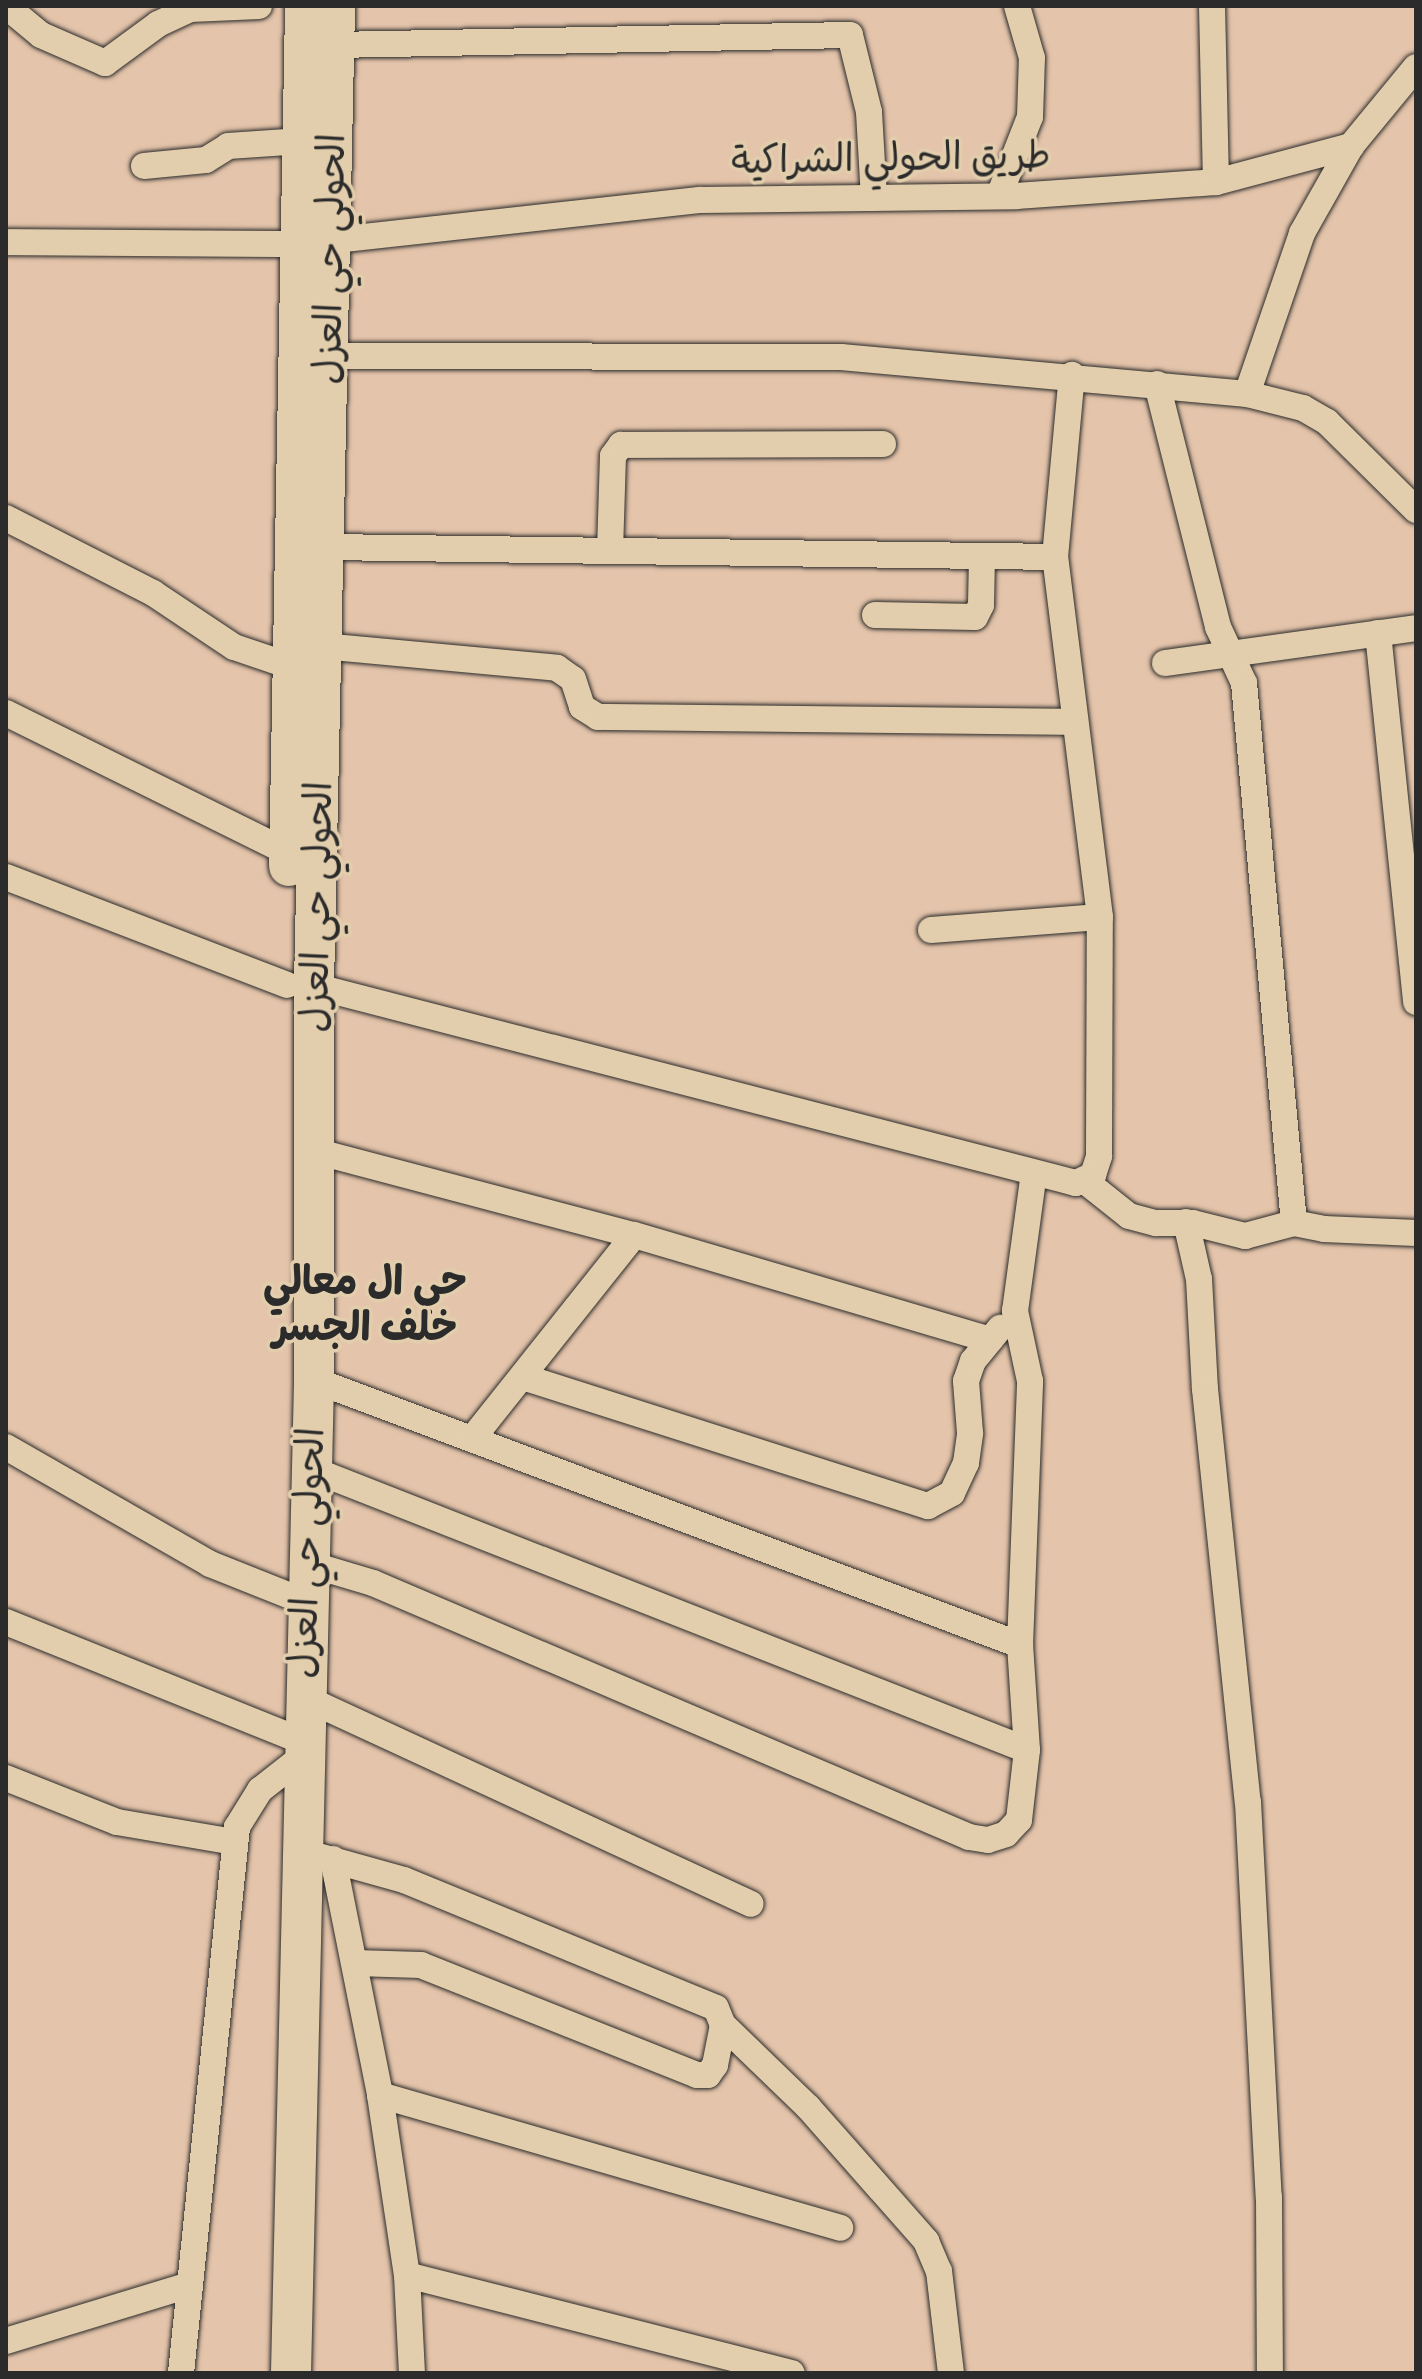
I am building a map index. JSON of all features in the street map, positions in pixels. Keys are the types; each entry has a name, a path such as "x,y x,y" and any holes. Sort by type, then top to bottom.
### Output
{"highway":[{"name":"الحولي حي العزل","path":"297,1579 311,1469 315,1151 289,853 307,656 325,547 329,356 302,141 305,6"},
{"name":"الحولي حي العزل","path":"291,2373 316,1855 302,1749 303,1697 293,1670 297,1579 300,986 315,243 335,25"}],"street":[{"path":"6,6 41,35 105,63 158,24 190,9 259,6"},
{"path":"999,196 1030,117 1032,58 1017,6"},
{"path":"1212,6 1216,182"},
{"path":"335,25 850,35 869,112 874,198"},
{"path":"1247,394 1302,233 1351,146 1416,67"},
{"path":"144,166 206,160 228,146 302,141"},
{"name":"طريق الحولي الشراكية","path":"6,242 315,243 700,200 999,196 1216,182 1351,146"},
{"path":"329,356 729,353 1072,375 1247,394 1289,403 1327,422 1416,510"},
{"path":"1072,375 1055,557 1073,722 1100,917 1099,1156 1093,1175 1085,1181"},
{"path":"1157,384 1218,627 1244,683 1294,1223"},
{"path":"610,551 613,456 621,445 883,444"},
{"path":"6,518 153,593 234,647 307,656 557,668 573,679 582,707 598,717 1073,722"},
{"path":"325,547 1055,557"},
{"path":"875,615 975,617 981,605 982,556"},
{"path":"1165,663 1233,656 1416,628"},
{"path":"1378,633 1416,1002"},
{"path":"6,713 289,853"},
{"path":"6,877 300,986 1034,1173 1085,1181 1129,1216 1156,1223 1186,1222 1253,1236 1294,1223 1324,1229 1416,1233"},
{"path":"931,930 1100,917"},
{"path":"315,1151 634,1235 990,1340"},
{"path":"6,1447 210,1564 297,1579 373,1583 969,1837 988,1840 1006,1834 1019,1820 1027,1750 1020,1645 1030,1381 1015,1311 1034,1173"},
{"path":"1186,1222 1199,1279 1205,1389 1248,1802 1269,2197 1270,2373"},
{"path":"472,1439 634,1235"},
{"path":"523,1377 928,1506 952,1493 966,1463 970,1433 966,1381 990,1340 1015,1311"},
{"path":"314,1380 1020,1645"},
{"path":"311,1469 1027,1750"},
{"path":"6,1622 302,1749 250,1801 234,1842 181,2373"},
{"path":"303,1697 750,1904"},
{"path":"6,1778 117,1822 234,1842"},
{"path":"316,1855 355,1963 380,2095 407,2275 412,2373"},
{"path":"316,1855 404,1880 710,2006 720,2013 723,2025 713,2071 702,2077 432,1968 398,1962 355,1963"},
{"path":"723,2025 819,2118 926,2241 939,2271 951,2373"},
{"path":"380,2095 840,2228"},
{"path":"407,2275 792,2373"},
{"path":"6,2341 189,2285"}],"district":[{"name":"حي ال معالي خلف الجسر","path":"365,1304"}]}
